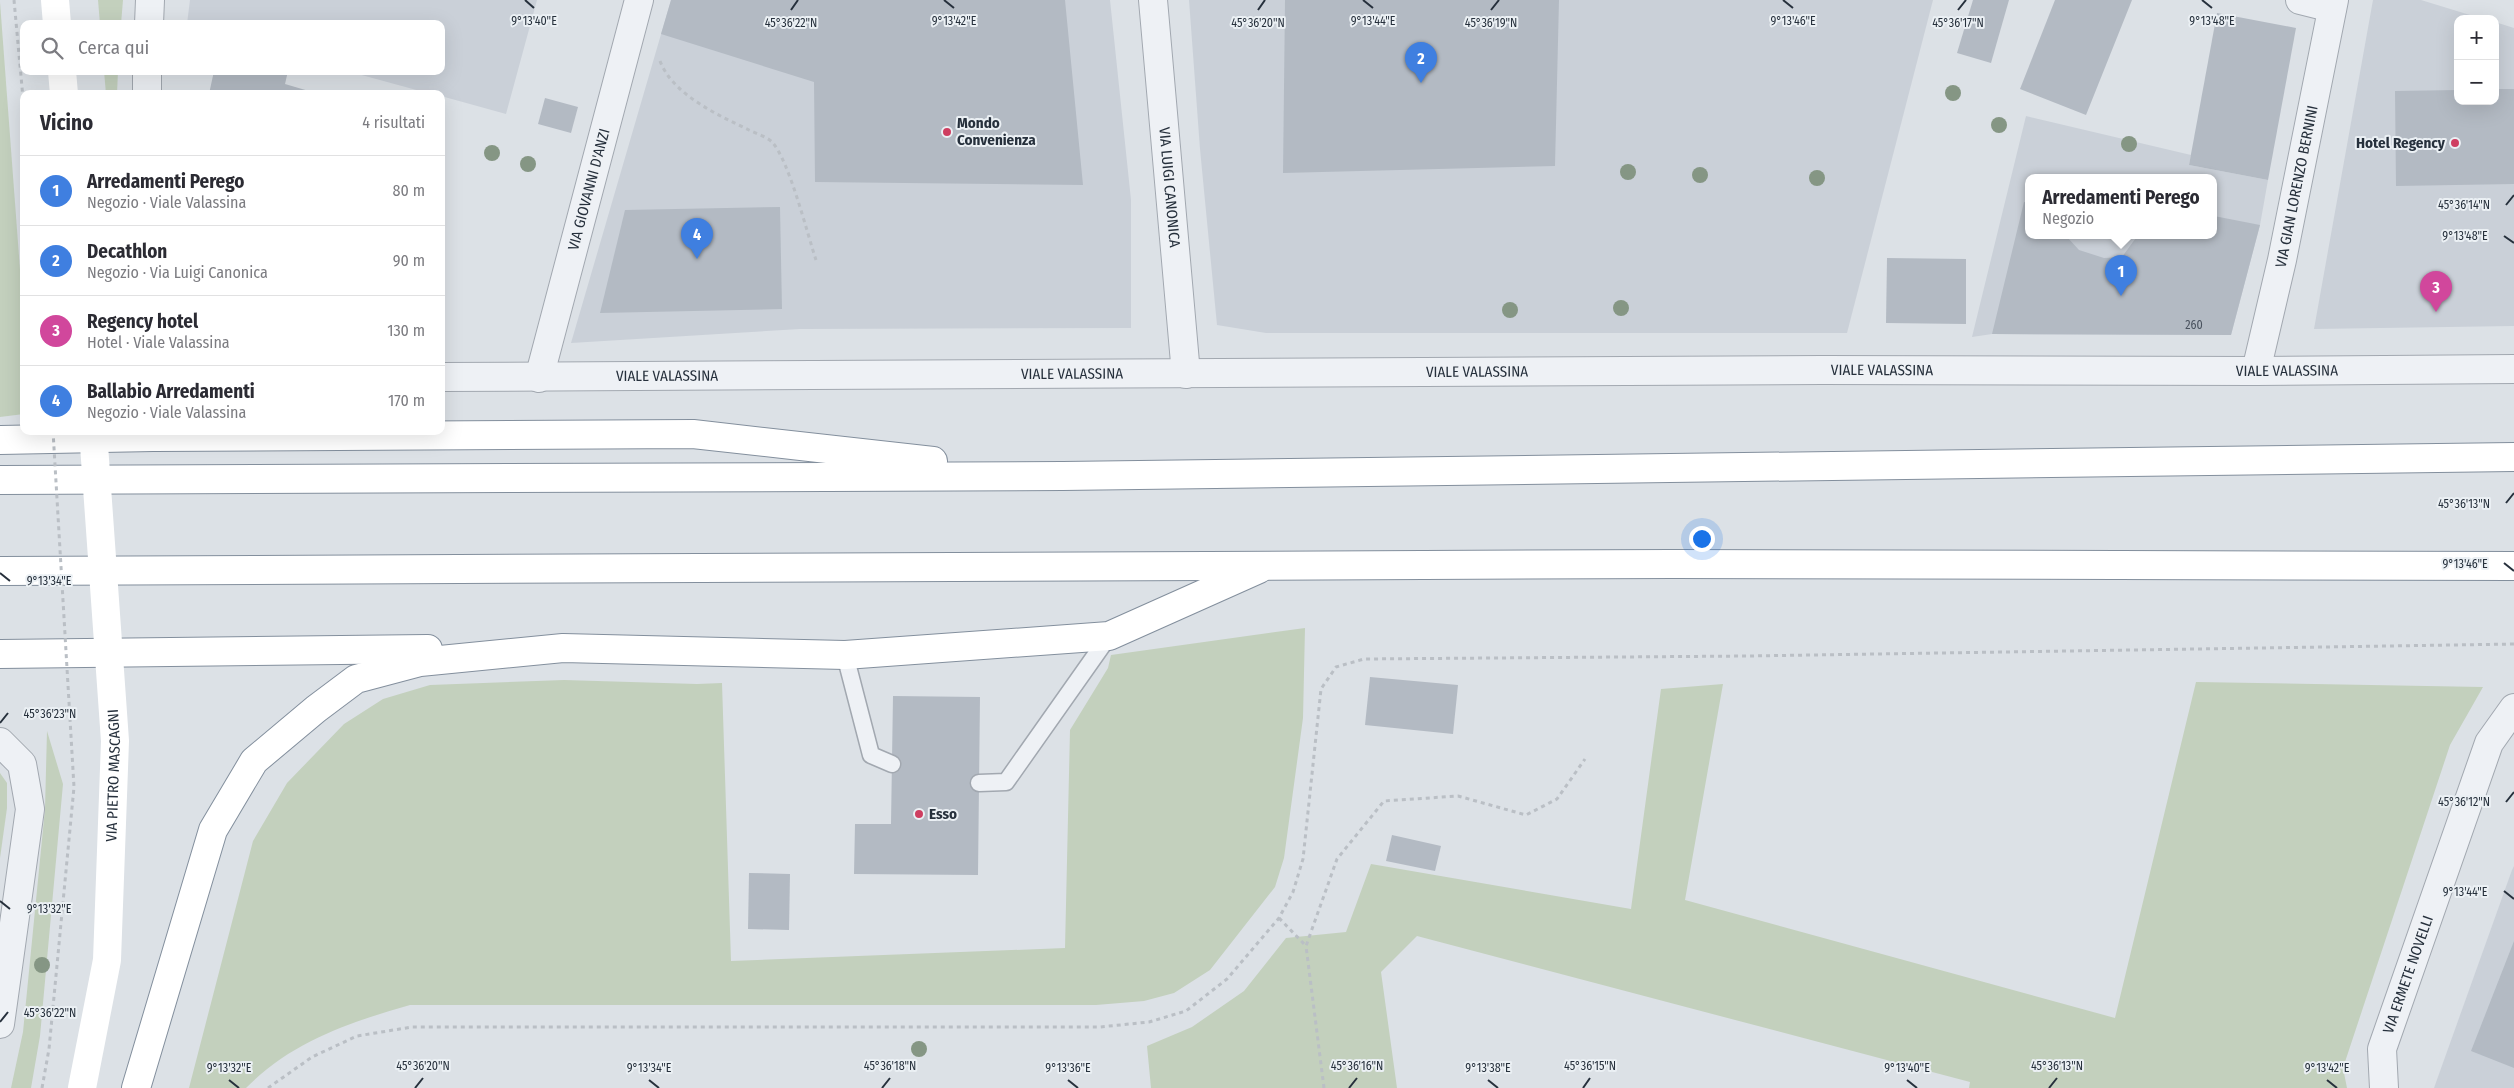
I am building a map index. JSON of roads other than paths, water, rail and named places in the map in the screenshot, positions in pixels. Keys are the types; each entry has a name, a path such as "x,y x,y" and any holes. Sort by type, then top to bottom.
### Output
{"main road":[{"path":"62,75 64,90"},
{"path":"0,440 153,437 693,434 1063,476"},
{"name":"VIA PIETRO MASCAGNI","path":"82,1088 107,960 115,740 93,435"},
{"path":"0,480 1063,476 2514,456"},
{"path":"0,654 563,648 845,654 1109,636 1269,565"},
{"path":"0,571 1269,565 2514,566"},
{"path":"136,1088 213,830 254,761 316,708 356,679 420,662 563,648"}],"street":[{"path":"149,20 150,0"},
{"name":"VIA LUIGI CANONICA","path":"1153,0 1186,374"},
{"path":"2300,0 2333,4"},
{"name":"VIA GIAN LORENZO BERNINI","path":"2256,371 2282,260 2333,4"},
{"name":"VIA GIOVANNI D'ANZI","path":"540,378 635,12"},
{"path":"147,90 148,75"},
{"name":"VIALE VALASSINA","path":"445,377 1812,370 2256,371 2514,369"},
{"name":"VIA ERMETE NOVELLI","path":"2384,1088 2382,1049 2489,743 2514,708"},
{"path":"0,742 22,764 30,809 0,1024"}],"lane":[{"path":"979,783 1006,782 1109,636"},
{"path":"845,654 871,754 892,764"}],"place":[{"name":"Decathlon","path":"1421,83"},
{"name":"Mondo Convenienza","path":"947,132"},
{"name":"Hotel Regency","path":"2455,143"},
{"name":"Ballabio Arredamenti","path":"697,259"},
{"name":"Arredamenti Perego","path":"2121,296"},
{"name":"Regency hotel","path":"2436,312"},
{"name":"Esso","path":"919,814"}]}
